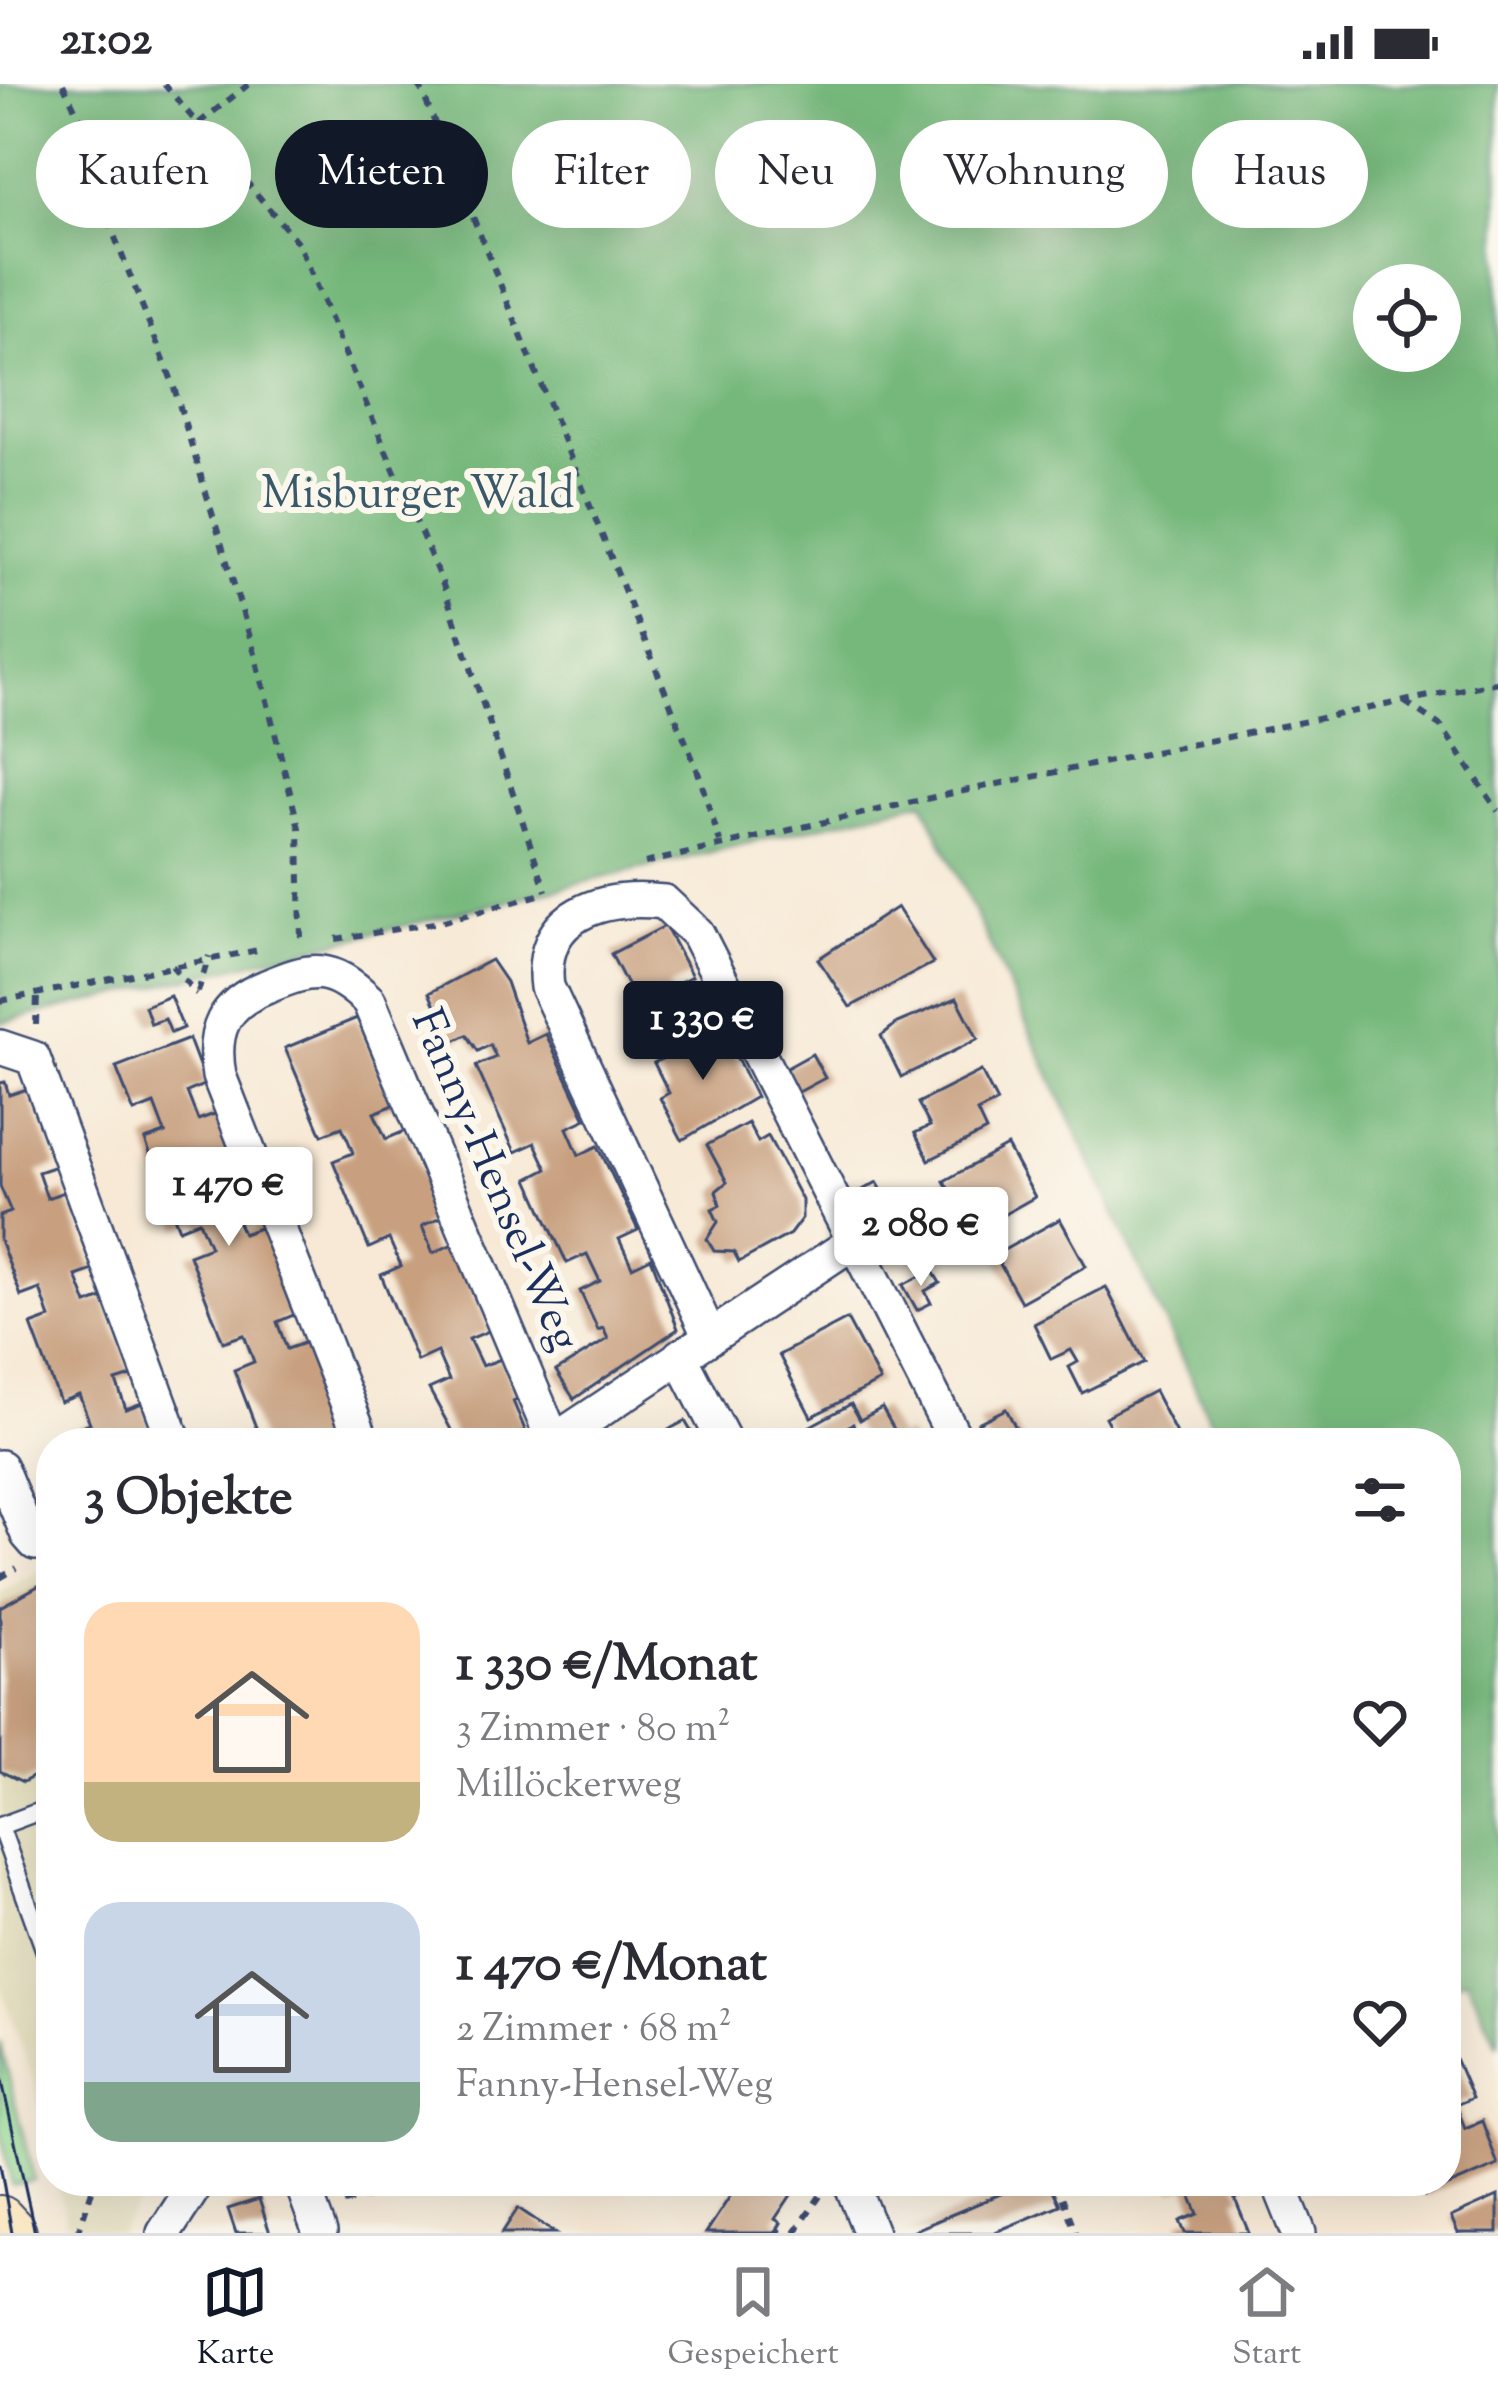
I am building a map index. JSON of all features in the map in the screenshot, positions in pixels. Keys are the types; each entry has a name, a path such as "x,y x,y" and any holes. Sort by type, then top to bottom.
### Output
{"main road":[{"path":"0,2220 12,2233"}],"street":[{"path":"709,1335 547,987 547,944 568,918 645,899 664,902 697,933 949,1428"},
{"name":"Fanny-Hensel-Weg","path":"357,1428 219,1076 214,1048 222,1019 236,999 308,969 346,979 368,1000 547,1428"},
{"path":"0,1047 33,1058 169,1428"},
{"path":"573,1428 855,1241"},
{"path":"680,1355 717,1428"},
{"path":"0,1467 28,1535 36,1543"},
{"path":"164,2233 188,2196"},
{"path":"306,2196 320,2233"},
{"path":"856,2196 871,2233"},
{"path":"1284,2196 1299,2233"}],"lane":[{"path":"36,1813 0,1826 36,1926"}],"path":[{"path":"63,84 84,127 112,230 172,381 256,657 299,828 301,944 440,922 566,886"},
{"path":"164,84 196,120"},
{"path":"203,120 248,84"},
{"path":"419,84 698,772 720,842"},
{"path":"251,186 298,243 443,585 546,892"},
{"path":"626,869 720,842 1497,682 1498,694"},
{"path":"1405,702 1441,726 1498,811"},
{"path":"0,1001 278,947"},
{"path":"170,965 197,994"},
{"path":"78,2233 90,2196"},
{"path":"339,2204 372,2196"},
{"path":"796,2233 820,2196"},
{"path":"1062,2196 1076,2233"}],"shaded area":[{"path":"36,1573 36,2091 0,1984 0,1593"},
{"path":"60,2196 144,2196 118,2233 66,2222"}],"green space":[{"name":"Misburger Wald","path":"0,84 1498,84 1498,2046 1467,1979 1461,1981 1461,1428 1214,1428 923,801 0,1023"},
{"path":"0,2042 34,2180 12,2185 0,2127"}],"building":[{"path":"897,907 933,963 850,1007 818,959"},
{"path":"665,926 692,976 668,988 689,1029 659,1045 651,1030 637,1038 625,1011 637,1004 611,954"},
{"path":"491,960 506,982 527,1043 546,1034 586,1119 567,1128 579,1155 598,1146 638,1230 619,1239 632,1267 651,1258 678,1329 574,1399 556,1371 608,1339 603,1328 598,1330 580,1291 600,1281 587,1254 567,1263 547,1221 528,1179 547,1169 535,1143 515,1152 476,1066 496,1057 490,1045 478,1051 467,1035 452,1042 429,993"},
{"path":"170,996 183,1028 171,1033 165,1019 151,1024 145,1006"},
{"path":"957,998 978,1039 901,1077 881,1036 897,1023"},
{"path":"357,1018 394,1105 374,1113 386,1139 405,1131 441,1217 422,1226 433,1253 453,1244 489,1331 469,1339 482,1366 501,1359 524,1428 450,1428 429,1389 449,1380 437,1352 417,1361 381,1275 401,1266 389,1239 369,1248 333,1161 353,1153 348,1140 342,1127 322,1135 285,1048"},
{"path":"722,1028 756,1097 682,1140 660,1098 669,1093 654,1063"},
{"path":"189,1039 206,1084 187,1092 198,1120 217,1113 252,1200 232,1208 243,1234 262,1227 296,1314 277,1322 287,1349 307,1342 340,1428 256,1428 234,1370 254,1362 244,1335 223,1342 189,1255 210,1247 199,1221 179,1229 145,1140 165,1133 154,1104 134,1112 116,1067"},
{"path":"812,1054 825,1078 795,1094 783,1070"},
{"path":"981,1071 997,1102 977,1112 986,1131 929,1160 915,1133 930,1126 918,1103"},
{"path":"5,1082 9,1095 27,1089 56,1166 38,1172 47,1198 64,1192 93,1270 76,1276 87,1304 103,1298 132,1376 116,1381 126,1409 142,1403 151,1428 76,1428 90,1423 79,1395 60,1402 31,1325 50,1318 40,1289 21,1296 0,1240 0,1216 11,1212 0,1186 0,1083"},
{"path":"748,1123 758,1142 768,1136 802,1200 802,1218 790,1234 739,1262 734,1252 714,1251 707,1239 718,1222 712,1209 720,1205 716,1191 727,1182 707,1145"},
{"path":"1007,1146 1035,1197 973,1232 944,1181"},
{"path":"877,1182 885,1196 857,1211 850,1197"},
{"path":"1060,1219 1086,1266 1021,1302 995,1255"},
{"path":"932,1270 940,1283 925,1291 931,1303 917,1310 903,1285"},
{"path":"1106,1287 1144,1362 1082,1393 1069,1367 1078,1362 1071,1350 1051,1359 1034,1324"},
{"path":"847,1319 880,1381 811,1417 779,1355"},
{"path":"1154,1391 1173,1428 1111,1428 1105,1417"},
{"path":"851,1404 860,1420 882,1408 893,1428 855,1428 853,1424 807,1428"},
{"path":"1006,1409 1016,1428 981,1428 978,1423"},
{"path":"36,1587 36,1775 23,1782 0,1771 0,1607"},
{"path":"1461,2072 1472,2098 1461,2103"},
{"path":"1461,2118 1465,2128 1482,2121 1498,2165 1461,2181"},
{"path":"730,2196 790,2196 775,2219 781,2223 775,2233 706,2233"},
{"path":"996,2196 1056,2196 1060,2205 993,2233 908,2233"},
{"path":"1191,2196 1240,2196 1235,2199 1249,2233 1185,2233 1180,2221 1198,2214"},
{"path":"1498,2196 1498,2233 1458,2233 1451,2217"},
{"path":"259,2199 270,2233 236,2233 228,2209"},
{"path":"518,2208 555,2233 502,2233"}],"tram line":[{"path":"0,2072 35,2233"},
{"path":"0,2164 12,2233"}]}
